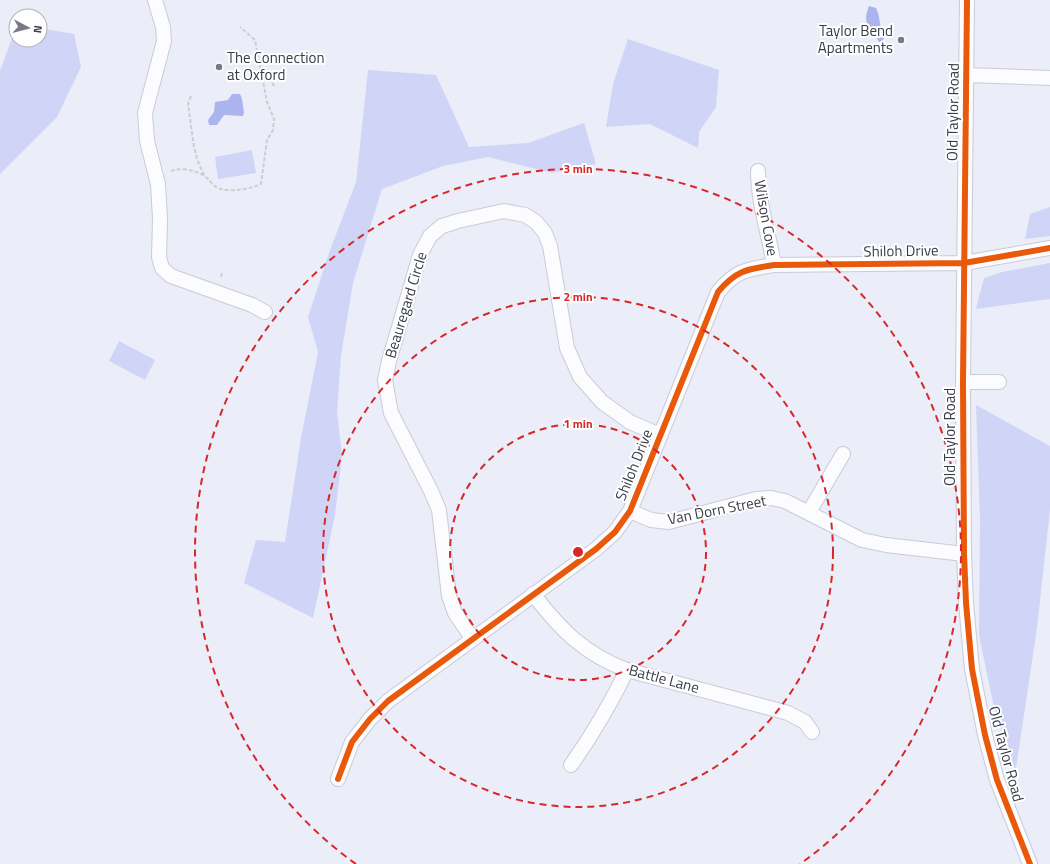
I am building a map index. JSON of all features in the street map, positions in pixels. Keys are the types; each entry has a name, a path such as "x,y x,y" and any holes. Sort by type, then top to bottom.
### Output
{"street":[{"path":"155,0 163,27 164,41 144,113 147,141 158,184 160,219 159,257 162,268 171,276 252,306 264,312"},
{"name":"Old Taylor Road","path":"967,0 963,382 964,554 972,669 985,735 997,780 1030,864"},
{"path":"966,75 1050,78"},
{"name":"Wilson Cove","path":"758,171 758,192 774,265"},
{"name":"Beauregard Circle","path":"472,638 454,613 449,596 439,510 431,490 391,413 386,391 385,380 389,361 420,255 430,236 442,226 504,211 525,215 536,222 545,233 550,246 567,348 580,377 602,402 630,422 660,435"},
{"name":"Shiloh Drive","path":"338,779 352,742 370,719 388,700 596,549 615,532 630,511 718,292 726,283 741,272 748,269 774,265 964,264 1050,248"},
{"path":"963,382 999,382"},
{"path":"809,512 842,454"},
{"name":"Van Dorn Street","path":"630,511 651,520 669,522 756,499 771,498 785,501 809,512 862,540 886,546 964,554"},
{"name":"Battle Lane","path":"533,594 566,634 586,650 607,662 627,670 788,713 804,722 812,732"},
{"path":"571,765 607,710 627,670"}],"path":[{"path":"191,96 188,104 197,158 200,167 206,176 219,189 233,191 261,184 267,140 274,125 262,79 255,40 240,27"},
{"path":"262,79 272,80 275,88"},
{"path":"171,171 177,169 188,170 206,176"},
{"path":"221,277 222,272"}],"shaded area":[{"path":"48,29 74,34 81,67 57,117 0,174 0,71 8,48 48,48"},
{"path":"628,39 719,70 716,107 699,132 698,148 650,124 606,127 613,84"},
{"path":"368,70 436,75 469,147 528,143 584,123 596,164 552,173 488,157 443,166 382,189 353,283 341,356 337,411 342,456 335,515 313,618 244,583 256,540 285,542 301,438 318,352 308,317 329,253 356,182"},
{"path":"252,150 256,173 218,179 215,157"},
{"path":"1050,207 1050,236 1025,239 1030,214"},
{"path":"1050,263 1050,299 976,309 984,278 1002,272"},
{"path":"119,341 155,360 145,380 109,361"},
{"path":"976,405 1050,446 1050,510 1037,628 1015,775 993,703 979,635 980,519"}],"water":[{"path":"869,6 876,8 878,12 884,38 882,42 879,42 868,26 866,18"},
{"path":"232,94 240,94 242,98 243,116 224,115 217,125 209,125 208,120 214,112 215,102 228,100"}],"cycle path":[{"path":"967,0 963,382 964,554 966,603 972,669 985,735 997,780 1030,864"},
{"path":"338,779 352,742 370,719 388,701 596,549 615,532 630,511 718,292 731,279 743,272 774,265 964,263 1050,248"}],"place":[{"name":"Taylor Bend Apartments","path":"901,40"},
{"name":"The Connection at Oxford","path":"219,67"}]}
